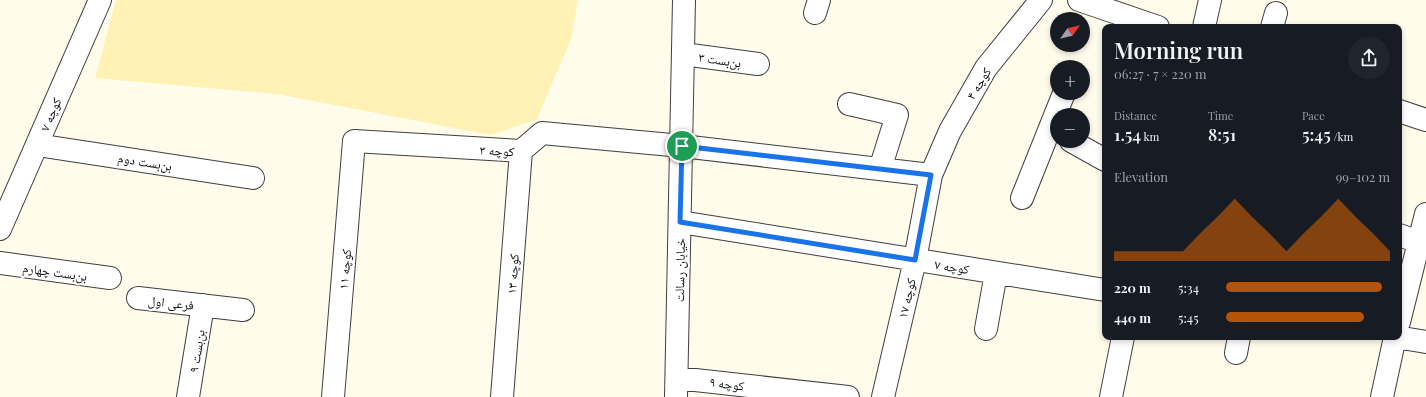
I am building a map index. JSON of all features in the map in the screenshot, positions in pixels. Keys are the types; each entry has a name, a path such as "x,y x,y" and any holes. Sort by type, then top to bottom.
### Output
{"street":[{"name":"کوچه ۷","path":"0,229 100,0"},
{"name":"خیابان رسالت","path":"677,387 684,0"},
{"name":"کوچه ۴","path":"931,175 950,131 986,68 1041,0"},
{"path":"1079,0 1149,24"},
{"path":"1205,24 1210,0"},
{"name":"بن‌بست ۳","path":"683,54 758,64"},
{"path":"849,104 898,115 880,169"},
{"path":"1402,112 1426,120"},
{"name":"کوچه ۳","path":"354,140 521,151 542,133 682,146 931,175"},
{"path":"1022,198 1050,139"},
{"name":"کوچه ۱۱","path":"333,397 354,140"},
{"name":"بن‌بست دوم","path":"37,145 253,178"},
{"path":"1084,148 1102,158"},
{"name":"کوچه ۱۳","path":"502,397 521,151"},
{"name":"کوچه ۱۷","path":"883,397 915,260 931,175"},
{"path":"1402,297 1409,239 1426,214"},
{"name":"کوچه ۷","path":"680,222 1102,290"},
{"name":"بن‌بست چهارم","path":"0,263 110,278"},
{"path":"986,329 996,273"},
{"name":"فرعی اول","path":"138,298 242,310"},
{"name":"بن‌بست ۹","path":"188,397 204,305"},
{"path":"1402,338 1426,342"},
{"path":"1111,397 1122,340"},
{"path":"1382,397 1394,340"},
{"name":"کوچه ۹","path":"677,387 848,397"}],"sand":[{"path":"116,0 578,0 571,39 537,119 491,135 277,94 95,78"}],"route":[{"path":"682,146 931,175 915,260 680,222 682,146"}]}
